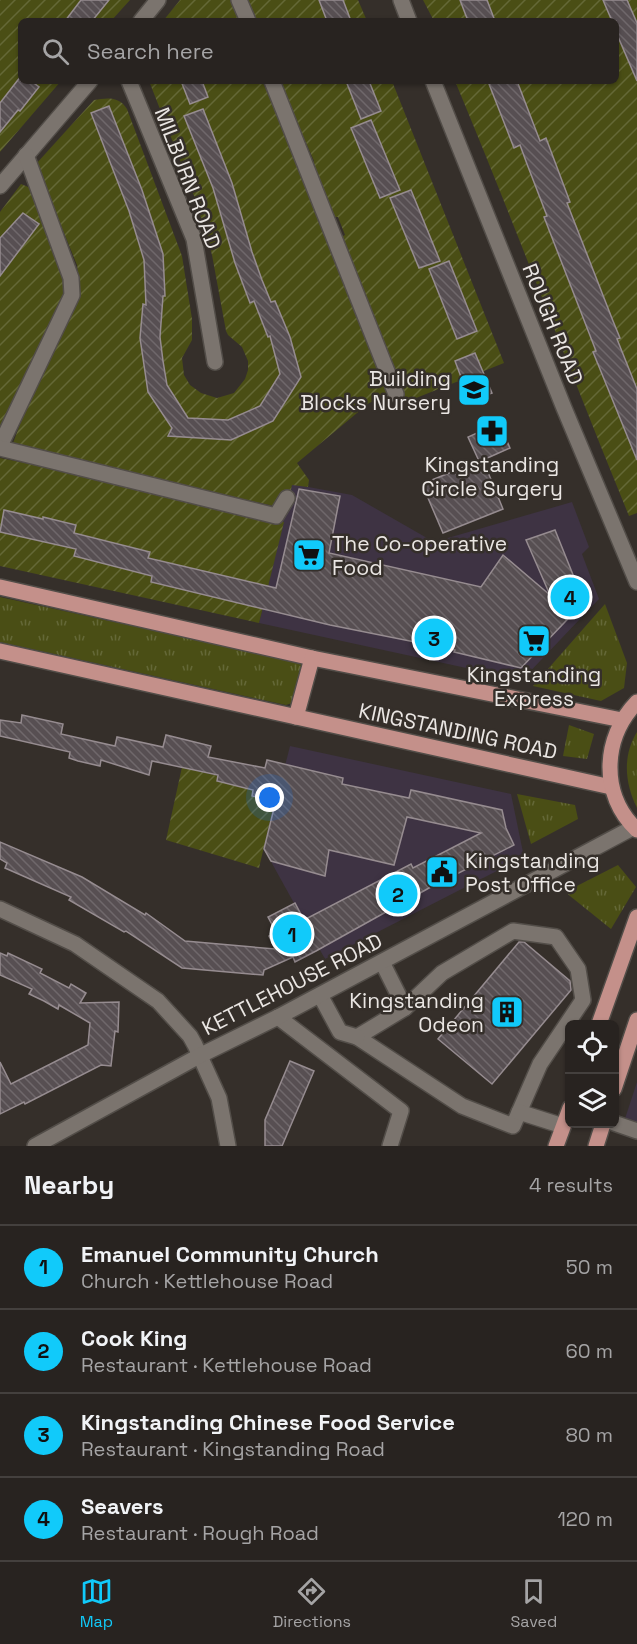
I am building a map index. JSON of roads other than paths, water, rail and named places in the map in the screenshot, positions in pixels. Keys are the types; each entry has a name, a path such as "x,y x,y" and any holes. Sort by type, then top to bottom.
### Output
{"main road":[{"name":"KINGSTANDING ROAD","path":"0,586 312,658 622,720"},
{"name":"KINGSTANDING ROAD","path":"0,651 611,787"},
{"path":"296,717 312,658"},
{"path":"635,829 620,811 611,787 610,758 616,733 622,720 637,702"},
{"path":"600,1020 637,917"},
{"path":"619,1076 637,1020"},
{"path":"556,1146 565,1121"},
{"path":"596,1146 602,1128"}],"street":[{"path":"143,18 158,0"},
{"path":"239,0 247,18"},
{"path":"401,0 408,18"},
{"path":"0,186 87,84"},
{"name":"MILBURN ROAD","path":"130,84 194,239 215,362"},
{"path":"273,84 396,394"},
{"name":"ROUGH ROAD","path":"434,84 564,408 637,582"},
{"path":"26,155 71,278 72,295 0,447 276,516 286,498"},
{"name":"KETTLEHOUSE ROAD","path":"35,1146 199,1056 278,1017 635,829"},
{"path":"0,909 75,944 158,1001 190,1036 219,1098 228,1146"},
{"path":"320,995 340,1032 357,1036 462,1106 513,1126 540,1064 583,1000 578,969 556,937 513,931 442,973 405,1008 357,1036"},
{"path":"382,962 405,1008"},
{"path":"278,1017 401,1111 390,1146"},
{"path":"519,1112 563,1126"},
{"path":"619,1124 637,1131"}],"place":[{"name":"Building Blocks Nursery","path":"474,390"},
{"name":"Kingstanding Circle Surgery","path":"492,431"},
{"name":"The Co-operative Food","path":"309,555"},
{"name":"Seavers","path":"570,597"},
{"name":"Kingstanding Chinese Food Service","path":"434,638"},
{"name":"Kingstanding Express","path":"534,641"},
{"name":"Kingstanding Post Office","path":"442,872"},
{"name":"Cook King","path":"398,894"},
{"name":"Emanuel Community Church","path":"292,934"},
{"name":"Kingstanding Odeon","path":"507,1012"}]}
